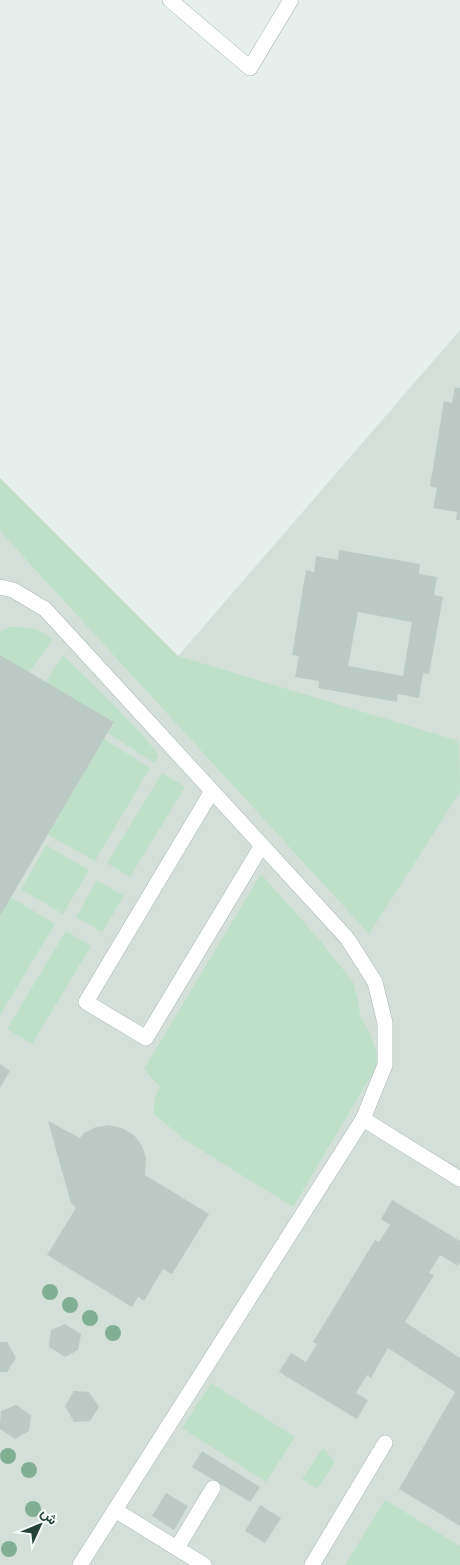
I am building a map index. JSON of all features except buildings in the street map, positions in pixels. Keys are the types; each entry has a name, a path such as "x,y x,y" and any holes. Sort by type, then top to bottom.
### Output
{"street":[{"path":"170,0 250,68 291,0"},
{"path":"0,587 13,590 45,608 347,938 375,982 385,1023 384,1065 363,1120 80,1565"},
{"path":"212,791 86,1002 146,1038 262,845"},
{"path":"363,1120 460,1179"},
{"path":"312,1565 386,1443"},
{"path":"177,1548 213,1488"},
{"path":"115,1510 204,1565"}],"shaded area":[{"path":"460,330 460,1565 0,1565 0,478 178,656"}],"green space":[{"path":"0,478 178,656 459,741 460,792 369,934 0,531"},
{"path":"9,627 38,630 52,640 29,672 0,655 0,632"},
{"path":"63,655 159,755 154,763 108,733 114,722 45,682"},
{"path":"104,739 150,768 95,861 48,835"},
{"path":"162,773 185,787 130,877 107,863"},
{"path":"46,845 89,870 63,914 21,889"},
{"path":"261,874 318,938 353,982 360,1016 369,1031 380,1061 293,1207 185,1140 154,1114 154,1100 160,1087 144,1069"},
{"path":"97,880 124,896 102,932 76,917"},
{"path":"11,897 55,924 0,1015 0,916"},
{"path":"66,931 91,946 32,1044 7,1029"},
{"path":"211,1383 295,1437 266,1482 182,1428"},
{"path":"323,1448 335,1462 317,1489 302,1479"},
{"path":"385,1500 460,1546 460,1565 345,1565"}]}
